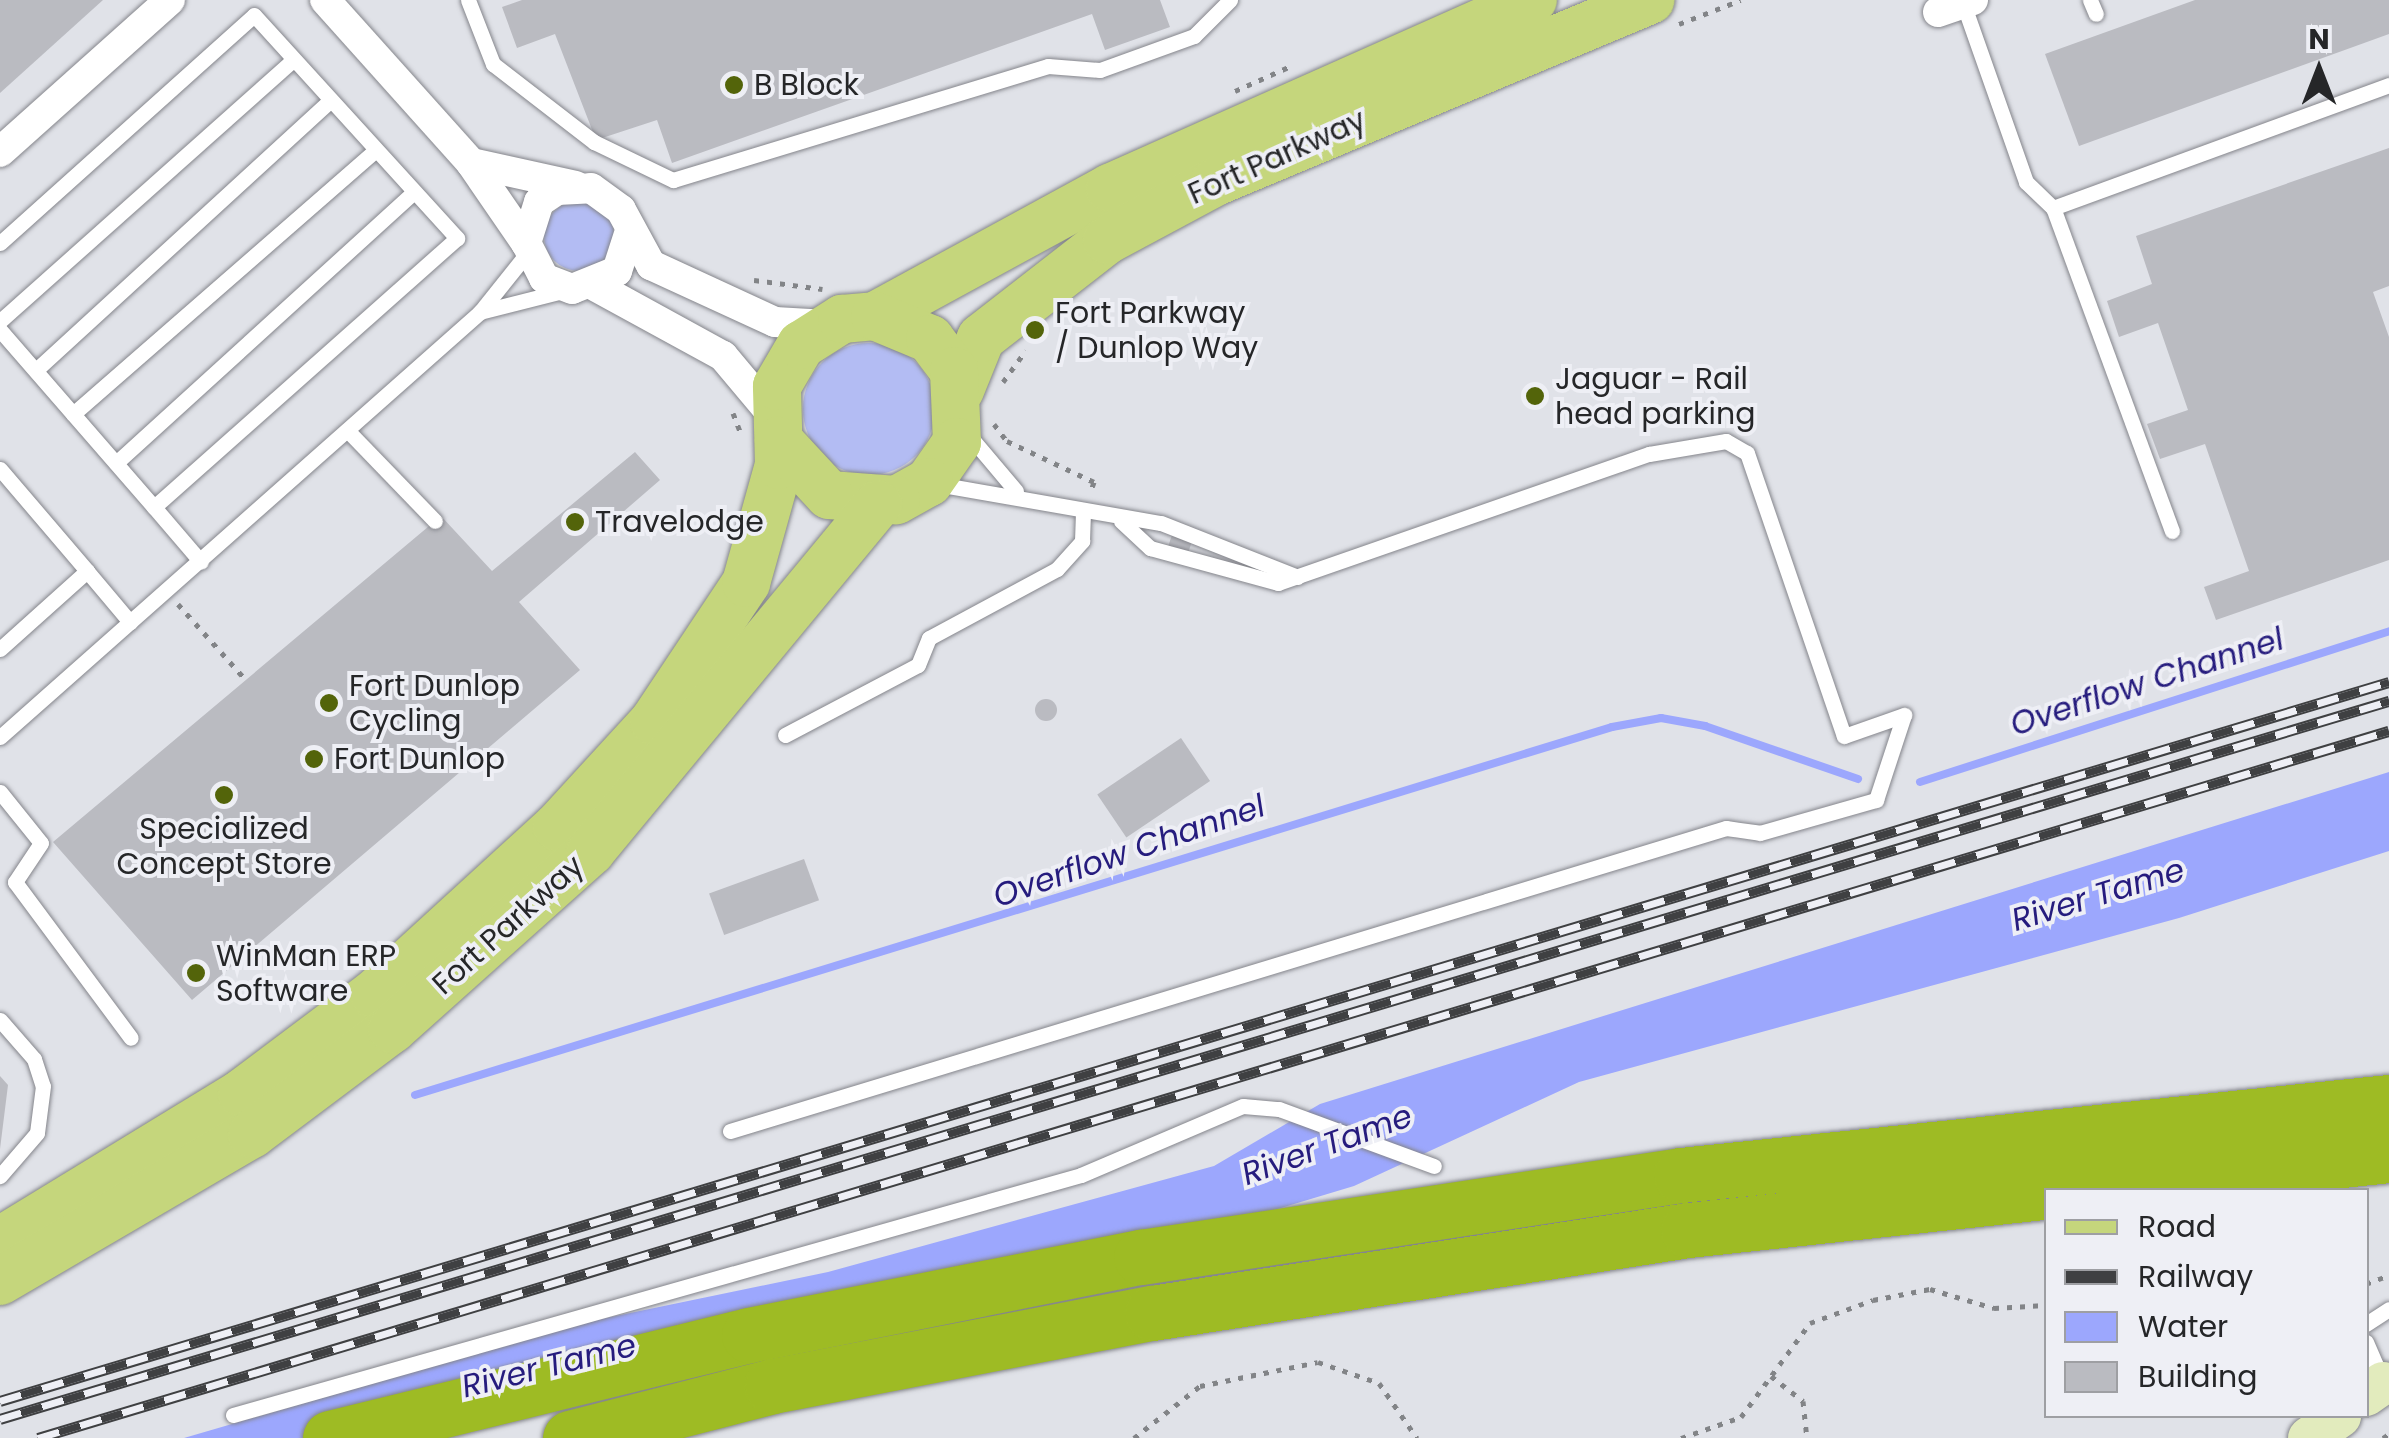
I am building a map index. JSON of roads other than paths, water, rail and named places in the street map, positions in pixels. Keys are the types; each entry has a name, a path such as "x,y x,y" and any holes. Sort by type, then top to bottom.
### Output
{"highway":[{"path":"330,1438 748,1336 1141,1258 1681,1175 2389,1102"},
{"path":"2081,1188 2389,1155"},
{"path":"570,1438 772,1386 1209,1304 1707,1228 2044,1192"}],"main road":[{"name":"Fort Parkway","path":"0,1241 242,1092 374,994 557,828 654,720 746,583 766,533 765,436 782,371 831,307 875,316 1127,180 1533,0"},
{"name":"Fort Parkway","path":"0,1282 252,1134 406,1016 603,838 878,504 929,482 977,407 970,350 1106,240 1214,182 1661,14"},
{"path":"875,316 930,339 977,407"},
{"path":"765,436 829,495 878,504"}],"street":[{"path":"0,152 170,0"},
{"path":"325,0 472,162 544,278 584,288 723,356 765,436"},
{"path":"472,162 578,186 613,200 629,234 652,265 688,286 775,322 831,307"},
{"path":"527,247 540,202 578,186"},
{"path":"584,288 617,271 629,234"},
{"path":"2308,1438 2337,1418"}],"lane":[{"path":"468,0 492,64 594,142 673,180 1048,66 1100,70 1194,36 1230,0"},
{"path":"1958,5 1984,64 2026,182 2053,208 2172,531"},
{"path":"0,243 254,15 457,238 154,507"},
{"path":"0,322 293,60"},
{"path":"2053,208 2389,85"},
{"path":"36,370 330,101"},
{"path":"73,414 374,151"},
{"path":"116,463 414,192"},
{"path":"0,737 480,312 527,247"},
{"path":"480,312 584,288"},
{"path":"0,330 202,562"},
{"path":"977,407 1016,491"},
{"path":"348,431 435,521"},
{"path":"730,1131 1726,828 1760,834 1876,800 1887,787 1904,715 1844,736 1746,452 1726,441 1650,454 1298,577 1244,578 1150,548 1121,521"},
{"path":"0,469 130,622"},
{"path":"929,482 1016,491 1121,521 1225,543 1298,577"},
{"path":"786,735 918,665 930,638 1057,569 1082,541 1083,510"},
{"path":"0,648 87,571"},
{"path":"0,792 40,843 15,882 131,1038"},
{"path":"0,1020 34,1059 42,1086 37,1133 0,1176"},
{"path":"233,1415 1080,1175 1243,1106 1279,1109 1434,1166"},
{"path":"2369,1351 2380,1386"}],"water":[{"name":"River Tame","path":"2389,772 2389,851 2179,918 1579,1082 1354,1186 1037,1281 315,1438 184,1438 577,1324 828,1272 1214,1166 1320,1104"}],"waterway":[{"name":"Overflow Channel","path":"1920,782 2389,631"},
{"name":"Overflow Channel","path":"415,1095 1612,727 1661,718 1705,726 1858,779"}],"railway":[{"path":"0,1401 2389,682"},
{"path":"0,1419 2389,701"},
{"path":"38,1438 2389,731"}],"place":[{"name":"B Block","path":"734,85"},
{"name":"Fort Parkway / Dunlop Way","path":"1035,330"},
{"name":"Jaguar - Rail head parking","path":"1535,396"},
{"name":"Travelodge","path":"575,522"},
{"name":"Fort Dunlop Cycling","path":"329,703"},
{"name":"Fort Dunlop","path":"314,759"},
{"name":"Specialized Concept Store","path":"224,795"},
{"name":"WinMan ERP Software","path":"196,973"}]}
